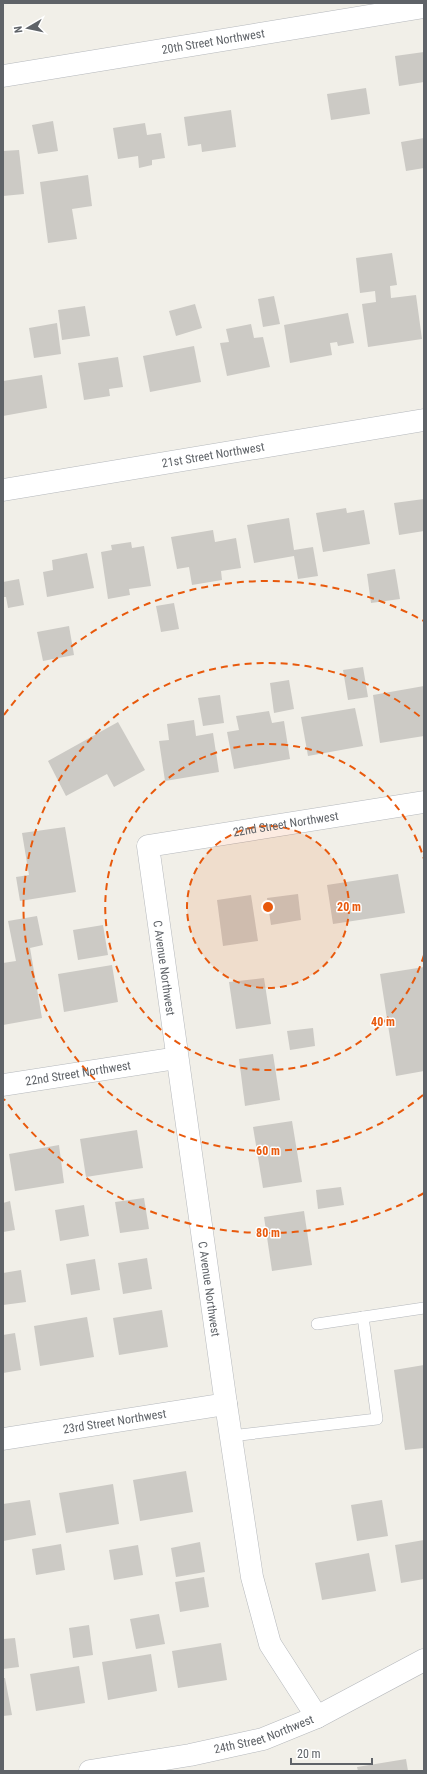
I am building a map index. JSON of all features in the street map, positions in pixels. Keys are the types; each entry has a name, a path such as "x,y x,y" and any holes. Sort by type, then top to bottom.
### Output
{"street":[{"name":"20th Street Northwest","path":"3,76 424,7"},
{"name":"21st Street Northwest","path":"3,490 424,420"},
{"name":"22nd Street Northwest","path":"148,846 424,802"},
{"name":"C Avenue Northwest","path":"148,846 226,1404 252,1577 270,1644 317,1717"},
{"name":"22nd Street Northwest","path":"3,1086 177,1058"},
{"name":"23rd Street Northwest","path":"3,1439 226,1404"},
{"name":"24th Street Northwest","path":"90,1771 190,1755 262,1739 317,1717 424,1660"}],"lane":[{"path":"317,1324 424,1308"},
{"path":"231,1436 376,1419 363,1317"}],"building":[{"path":"424,52 424,82 399,86 395,56"},
{"path":"366,88 370,114 331,120 327,94"},
{"path":"231,110 236,147 202,152 201,144 188,146 184,117"},
{"path":"53,121 58,151 38,154 32,125"},
{"path":"145,123 147,135 161,133 165,158 152,160 152,165 139,168 138,156 118,159 113,128"},
{"path":"424,138 424,168 406,171 401,142"},
{"path":"19,150 24,194 3,196 3,151"},
{"path":"88,175 92,206 72,209 77,239 48,243 40,182"},
{"path":"392,253 397,285 390,286 391,298 416,295 422,339 368,347 362,304 376,302 375,291 360,293 356,258"},
{"path":"274,296 280,324 263,327 258,299"},
{"path":"195,304 202,328 176,336 169,311"},
{"path":"85,306 90,336 62,340 58,310"},
{"path":"348,313 354,343 338,346 337,342 330,343 332,355 290,363 284,325"},
{"path":"57,323 61,354 34,358 29,328"},
{"path":"251,324 254,338 263,337 270,367 227,376 220,343 229,342 226,329"},
{"path":"194,346 201,382 150,392 143,356"},
{"path":"118,357 123,387 109,389 110,396 84,400 78,363"},
{"path":"42,375 47,408 3,416 3,381"},
{"path":"424,499 424,531 399,535 394,503"},
{"path":"346,508 347,513 364,510 370,544 323,552 316,513"},
{"path":"289,518 294,550 313,547 318,576 298,579 294,556 254,563 247,525"},
{"path":"213,530 215,542 236,538 241,568 221,571 222,580 192,585 189,567 177,569 171,537"},
{"path":"131,542 132,548 144,546 151,586 129,589 130,595 108,599 101,552 112,550 111,545"},
{"path":"87,553 94,588 47,597 43,572 53,570 52,560"},
{"path":"395,569 400,599 371,603 367,574"},
{"path":"19,579 24,605 8,608 6,597 3,597 3,582"},
{"path":"174,603 179,629 161,632 156,606"},
{"path":"69,626 74,655 43,661 37,632"},
{"path":"363,667 368,697 348,700 343,670"},
{"path":"289,680 294,709 274,713 270,683"},
{"path":"424,686 424,736 380,743 373,695"},
{"path":"220,695 224,723 203,726 198,698"},
{"path":"355,708 363,746 308,756 301,717"},
{"path":"269,711 272,723 284,721 290,759 234,769 227,732 239,730 236,716"},
{"path":"194,720 196,736 213,733 219,772 165,781 159,741 169,740 167,724"},
{"path":"118,722 145,770 114,787 107,774 66,796 48,761"},
{"path":"65,827 76,892 20,901 16,877 29,875 22,833"},
{"path":"398,874 405,913 333,924 327,885"},
{"path":"298,894 301,920 271,925 267,898"},
{"path":"251,895 258,941 223,946 217,900"},
{"path":"37,916 43,945 30,948 42,1018 3,1025 3,963 16,961 8,921"},
{"path":"103,925 108,955 78,960 73,930"},
{"path":"112,965 118,1002 64,1012 58,974"},
{"path":"424,967 424,1071 396,1076 380,974"},
{"path":"264,978 271,1024 236,1029 229,982"},
{"path":"313,1028 315,1046 290,1050 287,1031"},
{"path":"273,1054 280,1100 245,1106 239,1059"},
{"path":"292,1121 302,1182 263,1188 253,1127"},
{"path":"137,1130 143,1168 86,1177 80,1139"},
{"path":"59,1145 64,1183 15,1191 9,1154"},
{"path":"341,1187 344,1205 318,1209 316,1190"},
{"path":"144,1198 149,1229 120,1233 115,1202"},
{"path":"10,1201 15,1230 3,1232 3,1203"},
{"path":"84,1205 89,1236 60,1241 55,1210"},
{"path":"304,1211 312,1265 272,1271 264,1217"},
{"path":"147,1258 152,1289 123,1294 118,1263"},
{"path":"95,1259 100,1290 71,1295 66,1264"},
{"path":"21,1270 26,1302 3,1305 3,1273"},
{"path":"162,1310 168,1347 119,1355 113,1318"},
{"path":"87,1317 94,1357 40,1366 34,1326"},
{"path":"15,1333 21,1370 3,1373 3,1335"},
{"path":"424,1365 424,1448 405,1450 394,1370"},
{"path":"186,1471 193,1512 140,1521 133,1480"},
{"path":"113,1484 119,1524 66,1533 59,1493"},
{"path":"30,1500 36,1535 3,1541 3,1504"},
{"path":"382,1500 388,1536 357,1541 351,1505"},
{"path":"424,1540 424,1579 401,1583 395,1545"},
{"path":"200,1542 205,1572 176,1577 171,1548"},
{"path":"61,1544 65,1570 36,1575 32,1549"},
{"path":"138,1545 143,1575 114,1580 109,1550"},
{"path":"369,1553 376,1591 322,1600 315,1563"},
{"path":"204,1577 209,1607 180,1612 175,1582"},
{"path":"159,1614 165,1644 136,1649 130,1619"},
{"path":"89,1625 93,1655 73,1658 69,1628"},
{"path":"15,1638 19,1667 3,1669 3,1639"},
{"path":"221,1643 227,1680 178,1688 172,1651"},
{"path":"151,1654 157,1691 108,1700 102,1662"},
{"path":"79,1666 85,1703 36,1711 30,1674"},
{"path":"3,1678 5,1678 12,1715 3,1716"},
{"path":"406,1759 408,1771 358,1771 357,1767"}]}
